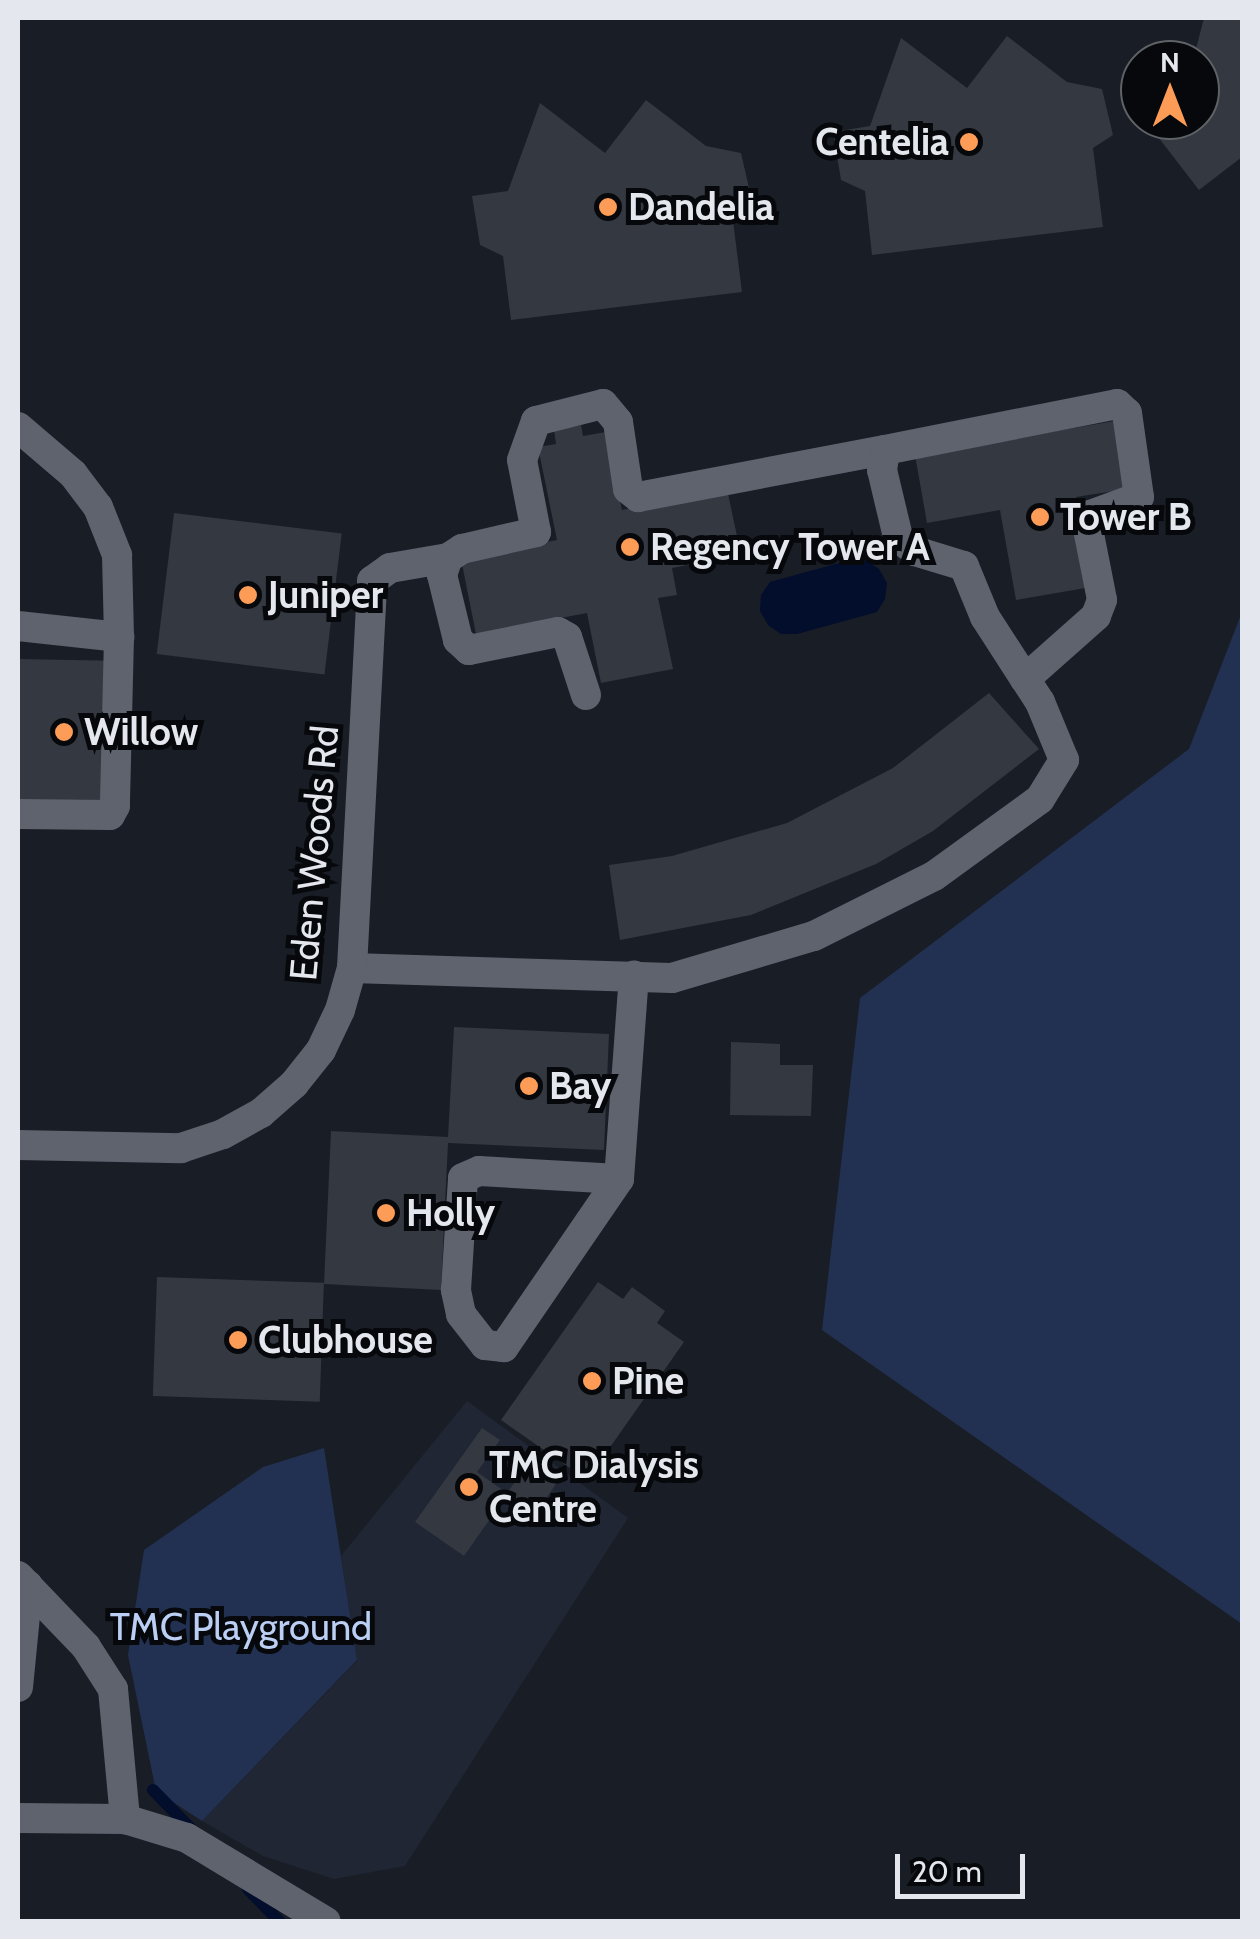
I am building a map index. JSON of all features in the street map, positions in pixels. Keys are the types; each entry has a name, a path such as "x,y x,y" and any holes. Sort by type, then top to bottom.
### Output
{"street":[{"name":"Eden Woods Rd","path":"18,1146 181,1148 223,1134 261,1113 321,1050 340,1010 352,968 372,582 390,568 448,558 462,549 536,532 522,460 526,439 536,421 602,404 618,422 628,489 638,497 885,450"},
{"path":"352,968 672,978 814,936 934,876 1040,799 1064,760 1040,702 1025,680 985,617 964,566 915,551 898,536 882,470 885,450 1117,404 1127,413 1139,497 1090,515 1088,528 1102,600 1096,616 1025,680"},
{"path":"18,426 72,474 98,507 117,555 120,637 115,806 110,815 18,814"},
{"path":"448,558 442,575 458,640 469,650 558,632 568,637 586,696"},
{"path":"18,626 120,637"},
{"path":"619,1179 479,1172 463,1178 456,1290 461,1314 486,1345 504,1347 619,1179 634,976"},
{"path":"18,1687 23,1580"},
{"path":"23,1580 86,1647 112,1689 125,1819"},
{"path":"18,1818 125,1819 187,1838 326,1922"}],"shaded area":[{"path":"850,560 866,561 879,569 887,583 885,599 877,612 797,634 781,634 768,625 760,611 761,595 770,582"},
{"path":"467,1401 628,1518 405,1866 334,1879 263,1856 202,1821 357,1661 341,1556"}],"green space":[{"path":"1242,612 1242,1624 822,1330 860,998 1189,749"},
{"name":"TMC Playground","path":"324,1448 357,1660 202,1821 156,1791 128,1655 144,1550 263,1467"}],"building":[{"path":"1204,18 1242,18 1242,157 1199,190 1160,140 1220,140 1220,40 1198,40"},
{"name":"Centelia","path":"1007,36 1067,82 1102,89 1113,135 1093,148 1103,227 872,255 865,191 841,180 833,132 870,126 901,38 967,88"},
{"name":"Dandelia","path":"646,100 706,146 741,153 752,201 732,213 742,292 511,320 503,256 480,245 472,196 508,191 540,103 605,153"},
{"name":"Tower B","path":"1115,421 1127,489 1076,497 1091,587 1016,600 1000,510 927,523 915,455"},
{"name":"Regency Tower A","path":"581,425 583,436 606,432 622,510 727,489 741,555 672,568 677,595 658,598 673,669 601,683 587,613 476,634 461,559 557,540 538,447 556,444 554,430"},
{"name":"Juniper","path":"174,513 342,534 324,675 157,654"},
{"name":"Willow","path":"18,659 112,661 109,804 18,802"},
{"path":"989,693 1039,749 933,831 876,864 751,915 620,940 609,865 672,856 787,823 893,768"},
{"path":"454,1027 609,1034 604,1150 448,1143 441,1290 324,1284 331,1131 448,1137"},
{"path":"731,1042 780,1044 780,1065 813,1065 811,1116 730,1115"},
{"name":"Clubhouse","path":"157,1277 324,1283 320,1402 153,1396"},
{"name":"Pine","path":"598,1282 623,1299 632,1287 665,1311 657,1323 684,1342 587,1480 501,1420"},
{"name":"TMC Dialysis Centre","path":"482,1428 500,1440 477,1472 507,1493 530,1461 558,1481 532,1519 504,1499 464,1556 415,1522"}],"waterway":[{"path":"153,1790 193,1831"},
{"path":"248,1889 280,1922"}],"place":[{"name":"Centelia","path":"969,142"},
{"name":"Dandelia","path":"608,207"},
{"name":"Tower B","path":"1040,517"},
{"name":"Regency Tower A","path":"630,547"},
{"name":"Juniper","path":"248,595"},
{"name":"Willow","path":"64,732"},
{"name":"Bay","path":"529,1086"},
{"name":"Holly","path":"386,1213"},
{"name":"Clubhouse","path":"238,1340"},
{"name":"Pine","path":"592,1381"},
{"name":"TMC Dialysis Centre","path":"469,1487"}]}
